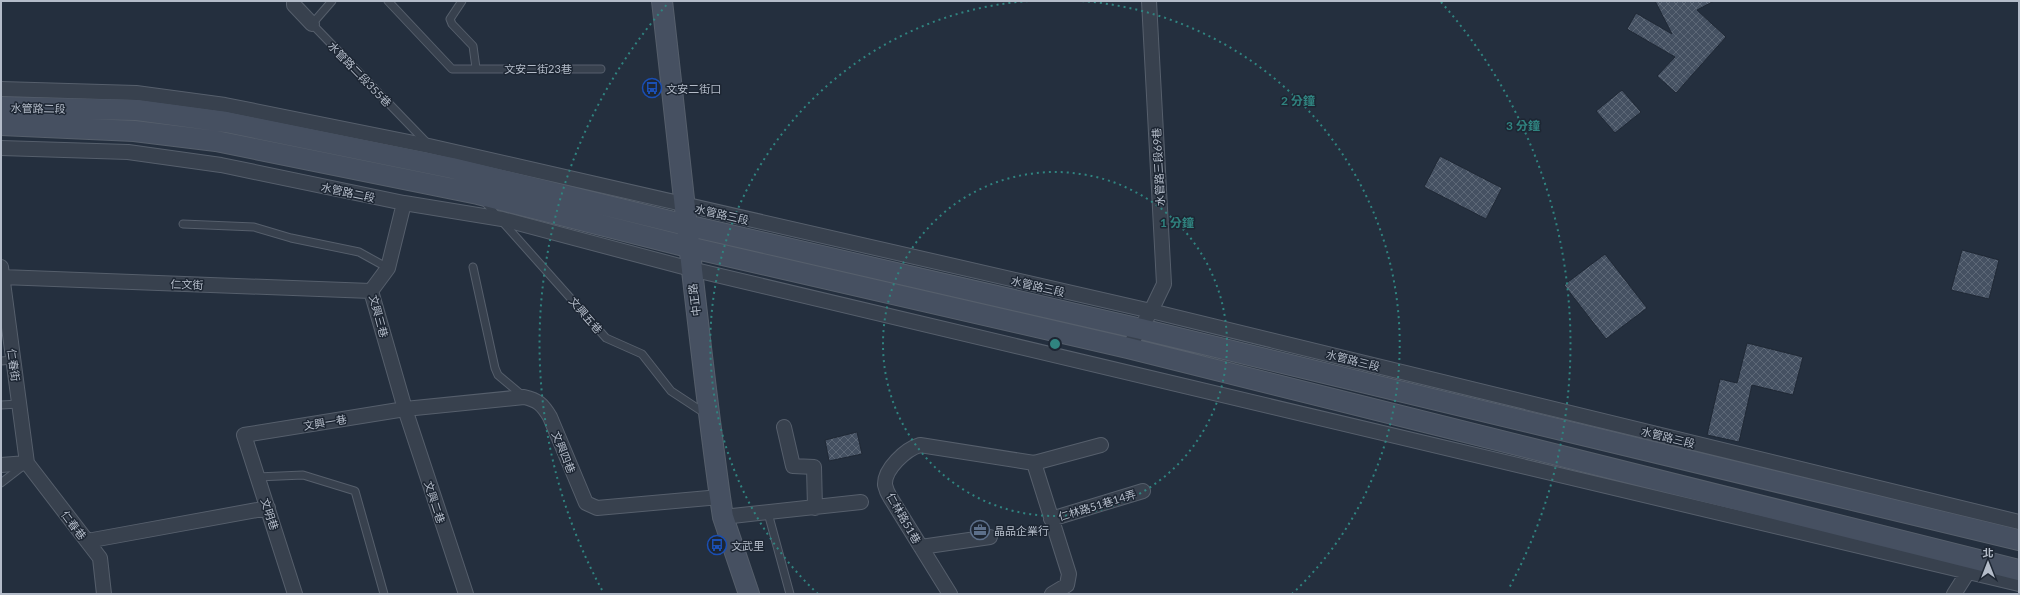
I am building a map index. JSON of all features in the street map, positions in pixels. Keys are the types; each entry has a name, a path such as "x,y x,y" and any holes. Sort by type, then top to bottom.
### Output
{"street":[{"path":"294,1 294,5 312,24"},
{"name":"中正路","path":"662,1 686,215 688,247 708,415 720,497 724,517 749,594"},
{"name":"水管路三段69巷","path":"1128,348 1141,329 1164,284 1149,1"},
{"name":"水管路二段","path":"1,89 136,93 225,105 453,169 688,247"},
{"name":"水管路二段","path":"1,107 144,110 226,122 686,215"},
{"name":"水管路二段","path":"1,125 134,131 453,169 686,215"},
{"name":"水管路二段","path":"1,148 128,152 221,165 404,203 502,219 691,269"},
{"name":"文興三巷","path":"404,203 388,268 371,291 405,409"},
{"name":"水管路三段","path":"686,215 1151,311 2019,522"},
{"name":"水管路三段","path":"686,215 1141,329 2019,540"},
{"path":"688,247 1128,348 2019,570"},
{"path":"691,269 2019,584"},
{"name":"仁文街","path":"1,274 371,291"},
{"name":"仁春街","path":"1,274 7,360 19,404 27,463"},
{"name":"文興四巷","path":"405,409 524,397 534,399 543,405 550,417 586,503 597,508 720,497"},
{"name":"文興一巷","path":"244,435 405,409"},
{"name":"文興二巷","path":"405,409 466,594"},
{"path":"784,427 794,466 814,467 815,508"},
{"name":"文明巷","path":"244,435 295,594"},
{"name":"仁林路51巷","path":"950,594 890,497 885,484 890,470 902,454 911,448 920,446 1034,463 1102,445"},
{"path":"1,465 27,463"},
{"name":"仁春巷","path":"27,463 100,558 104,594"},
{"path":"1034,463 1069,574 1067,585 1052,594"},
{"name":"仁林路51巷14弄","path":"1051,519 1142,491"},
{"path":"724,517 861,502"},
{"path":"87,541 268,508"},
{"path":"921,547 990,537"},
{"path":"1954,594 1968,572"}],"lane":[{"path":"312,24 332,1"},
{"name":"文安二街23巷","path":"388,1 452,69 601,69"},
{"path":"462,1 450,19 452,24 473,46 476,68"},
{"name":"水管路二段355巷","path":"312,24 453,169"},
{"name":"文興五巷","path":"453,169 502,219 606,338 642,354 671,391 708,415"},
{"path":"183,224 254,227 290,238 359,252 388,268"},
{"path":"473,267 494,368 498,375 524,397"},
{"path":"1,405 19,404"},
{"path":"1,483 27,463"},
{"path":"257,477 303,475 355,491 384,594"},
{"path":"768,513 790,594"}],"building":[{"path":"1655,1 1714,1 1697,10 1726,37 1676,93 1657,76 1675,57 1627,29 1636,13 1672,34"},
{"path":"1622,90 1641,112 1615,133 1596,111"},
{"path":"1440,156 1502,188 1486,219 1424,187"},
{"path":"1962,250 1999,260 1989,299 1951,290"},
{"path":"1605,254 1647,308 1606,339 1564,285"},
{"path":"1747,343 1803,357 1793,395 1752,385 1739,442 1707,435 1720,379 1737,383"},
{"path":"857,432 862,454 829,461 825,440"}],"place":[{"name":"文安二街口","path":"652,88"},
{"name":"晶品企業行","path":"980,530"},
{"name":"文武里","path":"717,545"}]}
